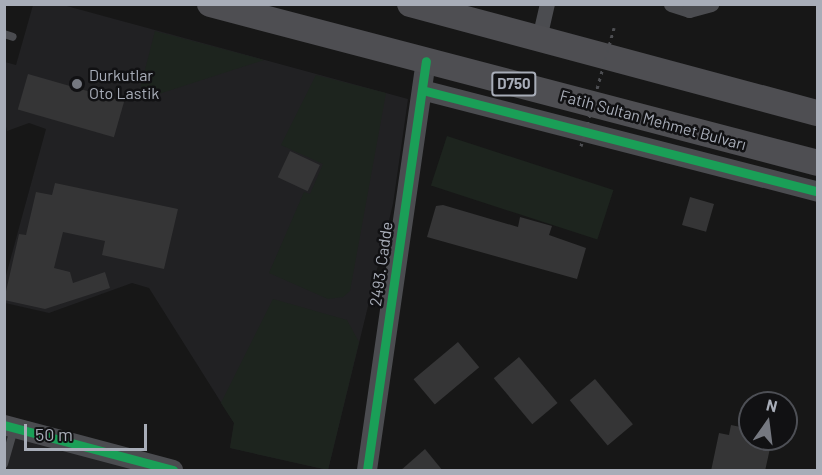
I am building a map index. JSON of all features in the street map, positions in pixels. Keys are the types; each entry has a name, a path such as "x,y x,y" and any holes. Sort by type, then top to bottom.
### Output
{"highway":[{"name":"Fatih Sultan Mehmet Bulvarı","path":"210,4 818,163"},
{"path":"410,4 818,113"}],"street":[{"path":"539,38 547,4"},
{"path":"671,4 689,10 711,4"},
{"name":"2493. Cadde","path":"367,471 426,61"},
{"path":"422,90 818,192"},
{"path":"9,426 122,460 173,471"}],"lane":[{"path":"4,464 9,426"}],"path":[{"path":"581,146 614,28"}],"shaded area":[{"path":"33,5 63,5 408,99 393,204 328,470 230,448 234,423 149,288 132,283 49,313 5,303 5,279 46,129 29,123 7,131 5,123 5,62 16,65"},
{"path":"155,31 264,60 137,101"},
{"path":"316,75 386,93 350,291 343,297 328,299 269,273 304,192 310,194 323,164 281,145"},
{"path":"447,136 613,190 597,240 431,185"},
{"path":"273,299 347,320 359,342 328,470 230,448 234,423 221,403"},
{"path":"5,433 143,470 5,470"}],"building":[{"path":"28,74 124,102 114,137 18,110"},
{"path":"290,151 320,165 308,191 278,177"},
{"path":"55,183 178,209 164,269 102,255 105,241 63,232 54,268 70,272 73,283 105,272 110,288 45,309 4,300 19,234 26,235 36,192 52,195"},
{"path":"690,197 714,204 706,232 682,225"},
{"path":"443,205 518,227 520,217 552,226 549,235 586,248 577,279 427,237 436,206"},
{"path":"458,342 479,367 435,405 414,379"},
{"path":"519,357 558,403 532,424 494,378"},
{"path":"595,379 633,424 608,445 570,400"},
{"path":"731,425 738,426 738,451 769,451 765,471 711,471 719,433 729,435"},
{"path":"425,449 443,471 400,471"}],"cycle path":[{"path":"367,470 426,61"},
{"path":"422,90 818,192"},
{"path":"4,425 173,470"}],"place":[{"name":"Durkutlar Oto Lastik","path":"77,84"}]}
